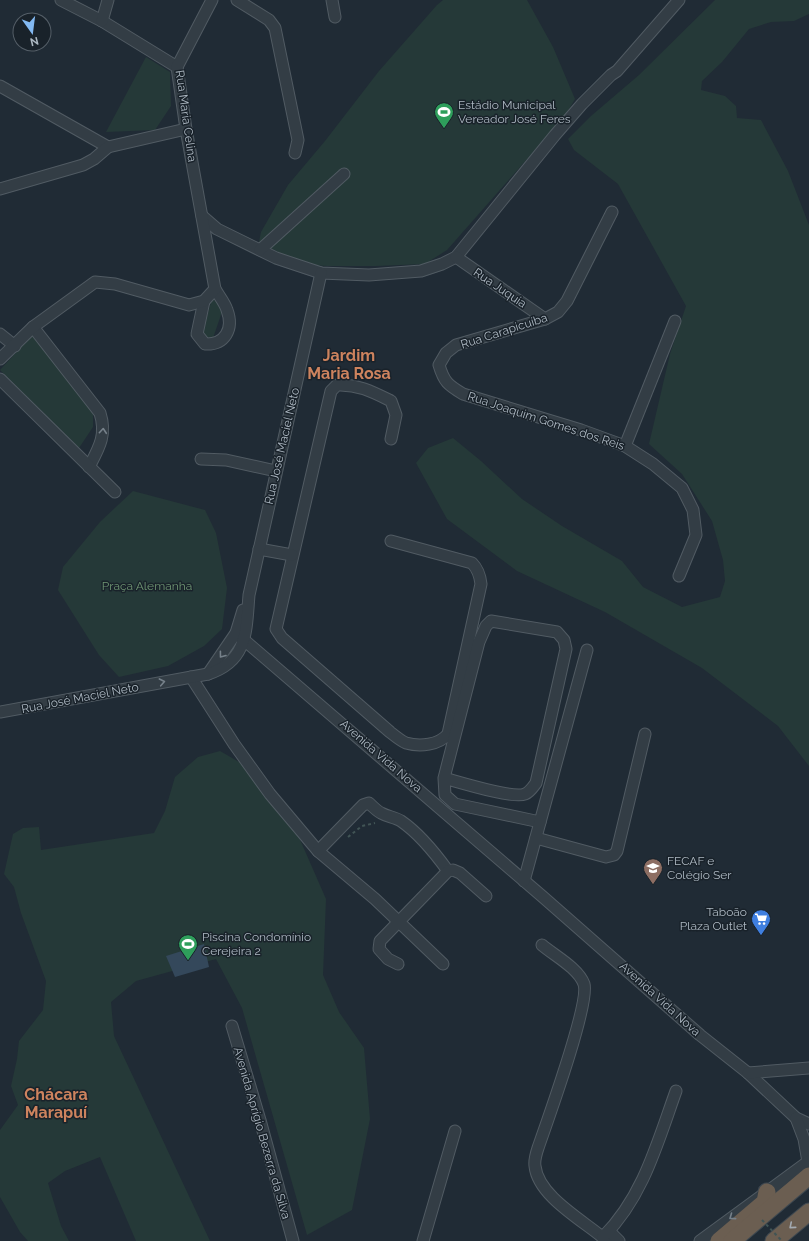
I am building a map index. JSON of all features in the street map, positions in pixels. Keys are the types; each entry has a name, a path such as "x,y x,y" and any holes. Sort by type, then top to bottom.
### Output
{"highway":[{"path":"732,1241 809,1176"},
{"path":"719,1241 765,1202 767,1192"},
{"path":"774,1241 809,1212"}],"street":[{"path":"61,0 102,21 177,67"},
{"path":"102,21 108,0"},
{"name":"Rua Maria Celina","path":"212,0 177,67 186,129 215,289"},
{"path":"237,0 269,20 275,28 298,140 295,153"},
{"path":"332,0 335,17"},
{"path":"202,216 217,229 276,258 321,273 369,275 421,271 442,264 456,257 555,135 610,75 617,71 679,0"},
{"path":"0,86 108,147"},
{"path":"0,189 83,165 94,159 108,147 186,129"},
{"path":"260,250 344,174"},
{"name":"Rua Carapicuíba","path":"440,365 446,353 456,345 545,318 558,312 567,301 612,212"},
{"name":"Rua Juquia","path":"456,257 545,318"},
{"name":"Rua José Maciel Neto","path":"0,712 208,674 219,670 231,662 238,654 259,549 321,273"},
{"path":"0,359 33,327 95,282 115,284 189,305 204,301"},
{"path":"215,289 227,309 229,318 226,334 221,341 215,344 205,344 197,334 204,301 215,289"},
{"path":"625,446 675,321"},
{"path":"33,327 100,413 104,424 104,434 101,444 89,467"},
{"path":"0,334 15,346"},
{"name":"Rua Joaquim Gomes dos Reis","path":"440,365 442,376 448,386 464,394 581,430 625,446 653,464 682,488 693,510 696,535 679,576"},
{"path":"0,379 115,492"},
{"path":"391,438 396,415 391,401 363,388 347,384 337,385 331,392 276,623 276,629 278,634 390,732 406,743 431,744 443,740 448,734 481,584 480,576 477,568 472,563 391,541"},
{"path":"201,459 226,460 276,471"},
{"path":"259,549 292,555"},
{"path":"444,778 510,794 525,794 532,789 536,783 566,649 564,640 558,632 497,622 491,622 486,626 479,642 444,778 445,795 455,804 540,822"},
{"name":"Avenida Vida Nova","path":"241,636 700,1035 748,1073 796,1118 809,1124"},
{"path":"524,881 587,650"},
{"path":"191,677 234,744 270,794 318,851 375,899 443,964"},
{"path":"536,838 606,857 614,856 617,851 645,734"},
{"path":"318,851 364,805 369,803 382,814 391,815 401,821 434,853 448,871"},
{"path":"398,964 388,959 379,949 380,941 448,871 453,870 460,873 486,896"},
{"path":"542,945 579,976 584,984 585,991 579,1021 538,1148 535,1166 542,1184 566,1211 606,1237 619,1241"},
{"name":"Avenida Aprígio Bezerra da Silva","path":"232,1026 260,1120 293,1241"},
{"path":"748,1073 809,1068"},
{"path":"606,1237 624,1214 643,1181 676,1091"},
{"name":"Avenida Vida Nova","path":"796,1118 804,1139 809,1162"},
{"path":"423,1241 455,1131"},
{"path":"700,1241 809,1162"}],"path":[{"path":"344,841 362,826 381,822"},
{"path":"762,1220 782,1241"}],"green space":[{"name":"Estádio Municipal Vereador José Feres","path":"443,0 527,0 553,47 575,99 565,116 447,250 425,264 327,266 300,264 259,242 261,232 288,185 325,141 379,71"},
{"path":"715,0 809,0 809,14 794,21 771,22 749,29 722,62 702,81 701,90 725,96 736,106 737,118 761,120 788,171 809,225 809,766 778,726 702,668 605,612 517,571 447,519 416,463 428,448 453,438 481,461 522,499 562,526 622,561 643,587 682,607 720,597 725,581 723,560 712,521 682,474 649,444 670,354 686,306 618,184 574,150 568,139 591,116 639,75"},
{"path":"146,57 170,72 171,106 155,130 106,132"},
{"path":"212,299 224,306 213,338 201,337"},
{"path":"32,335 93,406 93,427 79,448 0,370"},
{"name":"Praça Alemanha","path":"133,491 205,510 216,533 227,588 222,629 204,646 168,666 119,677 99,655 58,590 63,567 100,522"},
{"path":"220,751 246,766 291,819 326,899 323,975 339,1012 364,1048 370,1119 352,1210 307,1235 242,1008 216,959 136,981 111,1002 114,1036 210,1241 136,1241 100,1157 65,1171 48,1183 61,1226 69,1241 28,1241 20,1232 0,1197 0,1130 18,1105 11,1086 19,1041 43,1010 46,981 21,913 14,887 4,874 13,834 23,828 39,827 41,850 154,833 165,811 175,777 198,757"}],"water":[{"name":"Piscina Condomínio Cerejeira 2","path":"204,944 209,967 175,977 166,956"}],"place":[{"name":"Estádio Municipal Vereador José Feres","path":"444,129"},
{"name":"FECAF e Colégio Ser","path":"653,885"},
{"name":"Taboão Plaza Outlet","path":"761,936"},
{"name":"Piscina Condomínio Cerejeira 2","path":"188,961"}],"district":[{"name":"Jardim Maria Rosa","path":"349,364"},
{"name":"Chácara Marapuí","path":"56,1103"}]}
